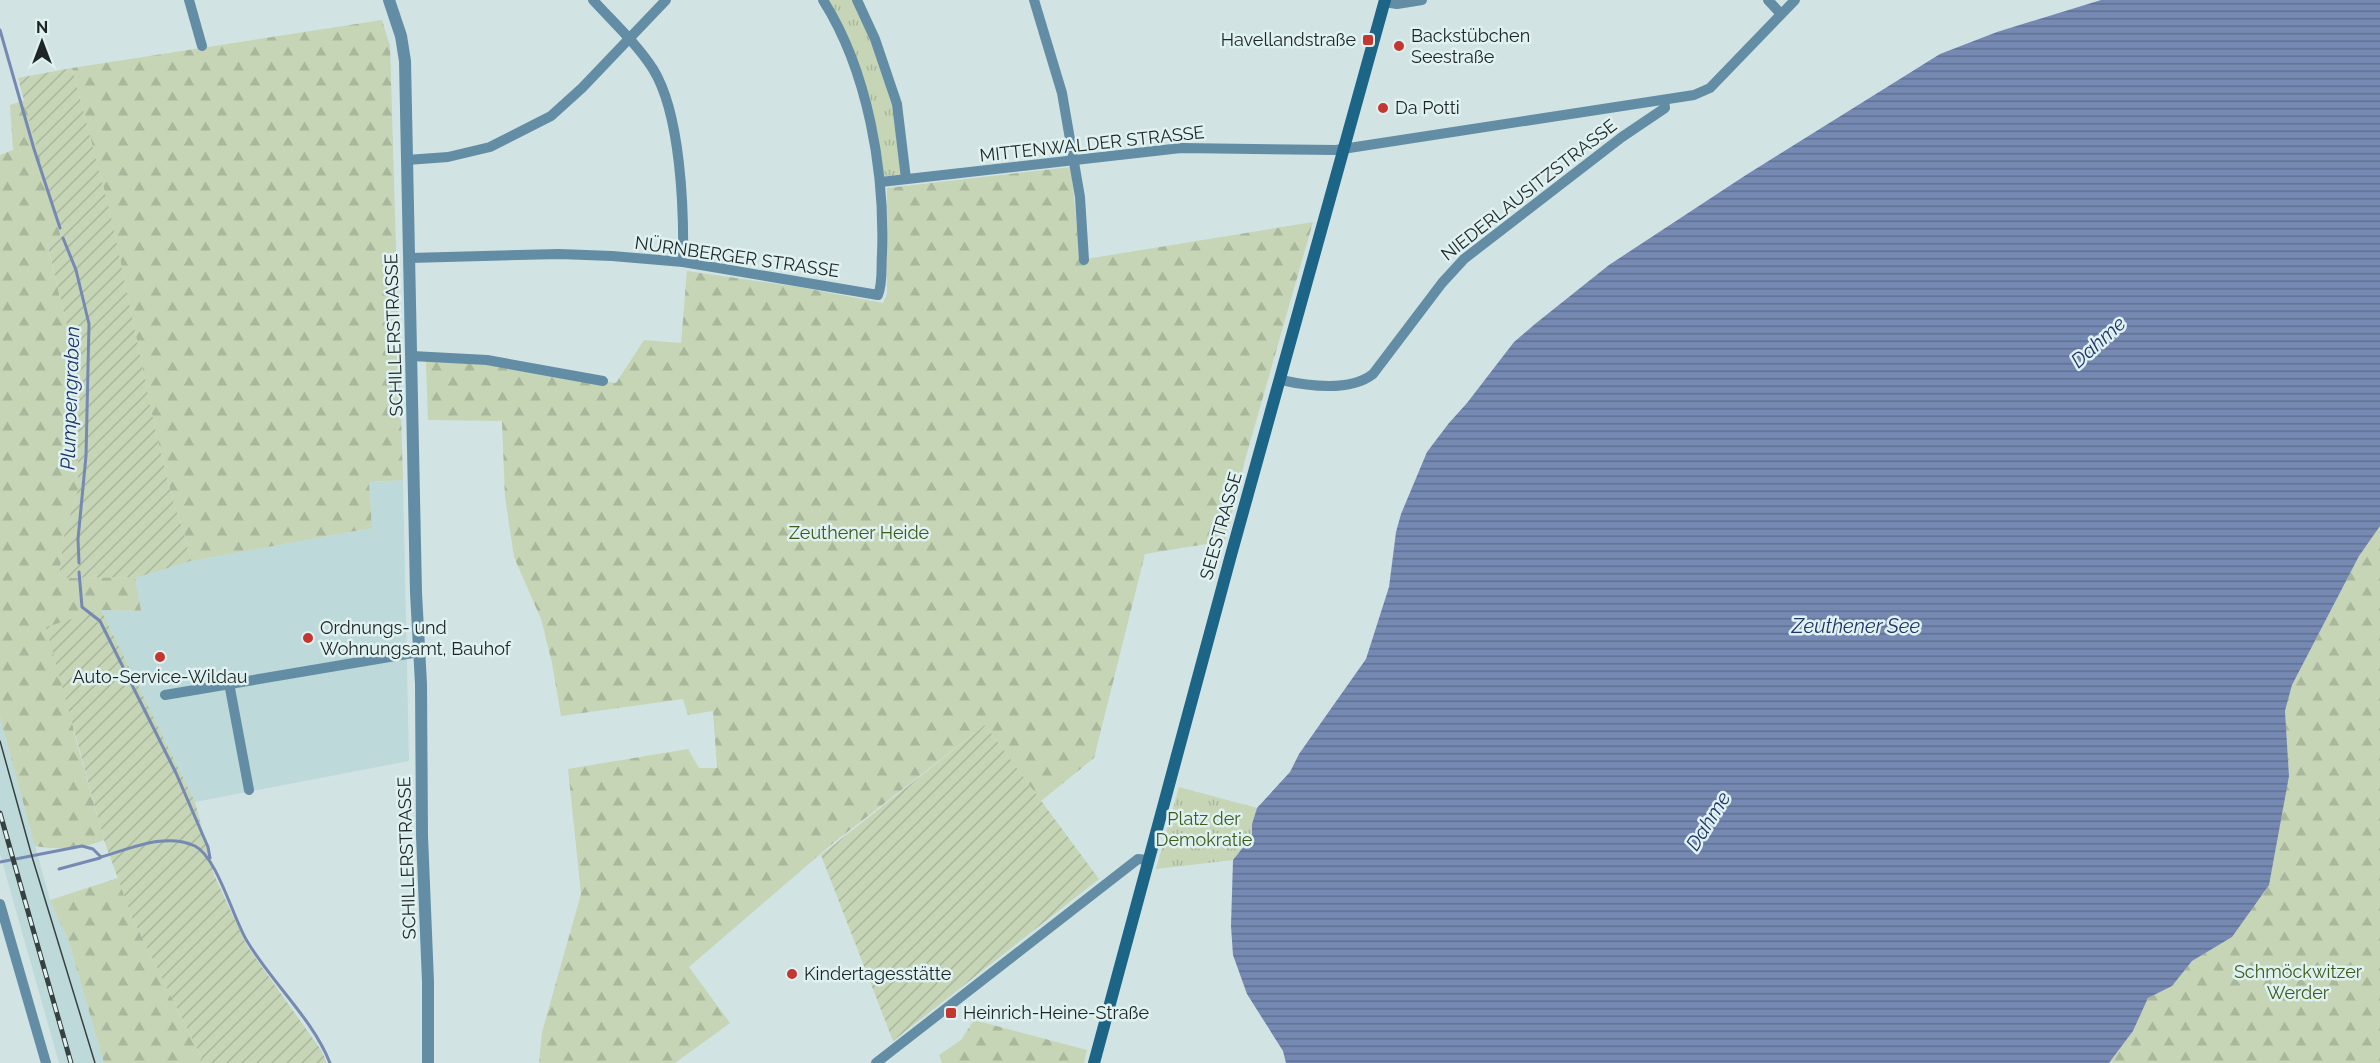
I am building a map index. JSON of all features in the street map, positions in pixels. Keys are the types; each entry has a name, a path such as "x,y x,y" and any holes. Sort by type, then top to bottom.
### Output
{"main road":[{"name":"SEESTRASSE","path":"1094,1063 1384,1"}],"street":[{"path":"189,0 202,46"},
{"name":"SCHILLERSTRASSE","path":"389,0 401,36 405,61 423,875 428,974 428,1063"},
{"path":"593,0 630,38 654,71 666,98 673,125 683,211 683,262"},
{"path":"407,160 448,158 490,147 551,116 568,102 666,0"},
{"path":"823,0 848,51 862,90 881,182"},
{"path":"857,0 875,39 897,104 906,179"},
{"path":"1034,0 1061,87 1080,197 1084,260"},
{"path":"1384,1 1397,4 1422,0"},
{"path":"1768,0 1781,14"},
{"path":"1664,101 1694,95 1710,88 1794,0"},
{"name":"MITTENWALDER STRASSE","path":"881,182 1181,148 1344,149 1664,101"},
{"name":"NIEDERLAUSITZSTRASSE","path":"1281,380 1315,385 1363,382 1373,374 1446,278 1462,261 1622,136 1665,108 1664,101"},
{"name":"NÜRNBERGER STRASSE","path":"410,258 559,254 683,262 878,295 882,246 881,182"},
{"path":"412,356 487,360 603,381"},
{"path":"165,695 419,652"},
{"path":"229,683 249,790"},
{"path":"876,1063 1138,859 1148,860"},
{"path":"0,904 46,1063"}],"shaded area":[{"path":"403,480 409,761 195,802 101,610 141,611 135,577 191,561 372,528 369,482"},
{"path":"0,717 50,900 69,942 104,1063 59,1063 0,854"}],"green space":[{"path":"827,0 853,0 868,32 893,106 901,175 892,178 884,176 871,111"},
{"path":"382,20 390,46 403,480 369,482 372,528 191,561 156,433 111,216 72,68"},
{"path":"72,68 111,216 156,433 191,561 138,577 59,578 64,536 78,489 77,367 47,243 61,237 18,78"},
{"path":"25,100 61,237 47,244 77,367 78,489 64,536 59,578 135,577 141,611 101,610 63,683 76,740 104,840 70,848 35,846 0,717 0,155 13,150 10,105"},
{"name":"Zeuthener Heide","path":"1071,167 1080,260 1313,222 1245,460 1225,541 1145,554 1094,758 1041,801 985,725 832,844 689,967 730,1023 675,1063 539,1063 542,1032 581,894 568,769 688,749 699,768 717,768 713,711 688,715 683,699 561,716 552,663 541,619 514,557 505,497 502,421 428,420 426,361 475,362 616,383 644,340 681,343 687,271 799,287 883,303 887,294 887,188"},
{"name":"Schmöckwitzer Werder","path":"2380,526 2380,1063 2109,1063 2133,1031 2148,998 2172,986 2192,961 2232,937 2289,776 2285,711 2292,685 2359,556"},
{"path":"101,610 195,802 214,875 247,946 321,1050 327,1063 204,1063 132,917 104,840 46,627"},
{"path":"985,725 1099,879 893,1041 821,855"},
{"name":"Platz der Demokratie","path":"1179,787 1257,808 1252,824 1252,836 1233,860 1156,869"},
{"path":"118,878 132,917 204,1063 104,1063 69,942 50,900"},
{"path":"974,1020 1087,1050 1084,1063 942,1063 939,1055 961,1040"}],"water":[{"name":"Zeuthener See","path":"2101,0 2380,0 2380,526 2359,556 2292,685 2285,711 2289,776 2269,885 2232,937 2192,961 2172,986 2148,998 2133,1031 2109,1063 1286,1063 1283,1051 1247,994 1233,955 1231,926 1233,860 1252,836 1252,824 1257,808 1290,772 1299,754 1366,659 1389,587 1396,532 1401,514 1427,452 1449,423 1514,342 1535,324 1609,265 1746,175 1940,54 1997,32"}],"waterway":[{"name":"Plumpengraben","path":"0,30 34,149 60,228"},
{"name":"Plumpengraben","path":"63,238 76,270 89,324 86,456 78,539 79,563"},
{"name":"Plumpengraben","path":"79,572 82,607 100,621 176,773 208,847 210,858"},
{"path":"0,862 82,846 93,849 101,857 160,841 184,842 195,846 210,862 247,941 313,1031 330,1063"},
{"path":"59,869 100,858"}],"tram line":[{"path":"0,741 33,860 95,1063"}],"railway":[{"path":"0,813 71,1063"}],"place":[{"name":"Havellandstraße","path":"1368,40"},
{"name":"Backstübchen Seestraße","path":"1399,46"},
{"name":"Da Potti","path":"1383,108"},
{"name":"Ordnungs- und Wohnungsamt, Bauhof","path":"308,638"},
{"name":"Auto-Service-Wildau","path":"160,657"},
{"name":"Kindertagesstätte","path":"792,974"},
{"name":"Heinrich-Heine-Straße","path":"951,1013"}],"water label":[{"name":"Dahme","path":"2098,342"},
{"name":"Dahme","path":"1708,821"}]}
